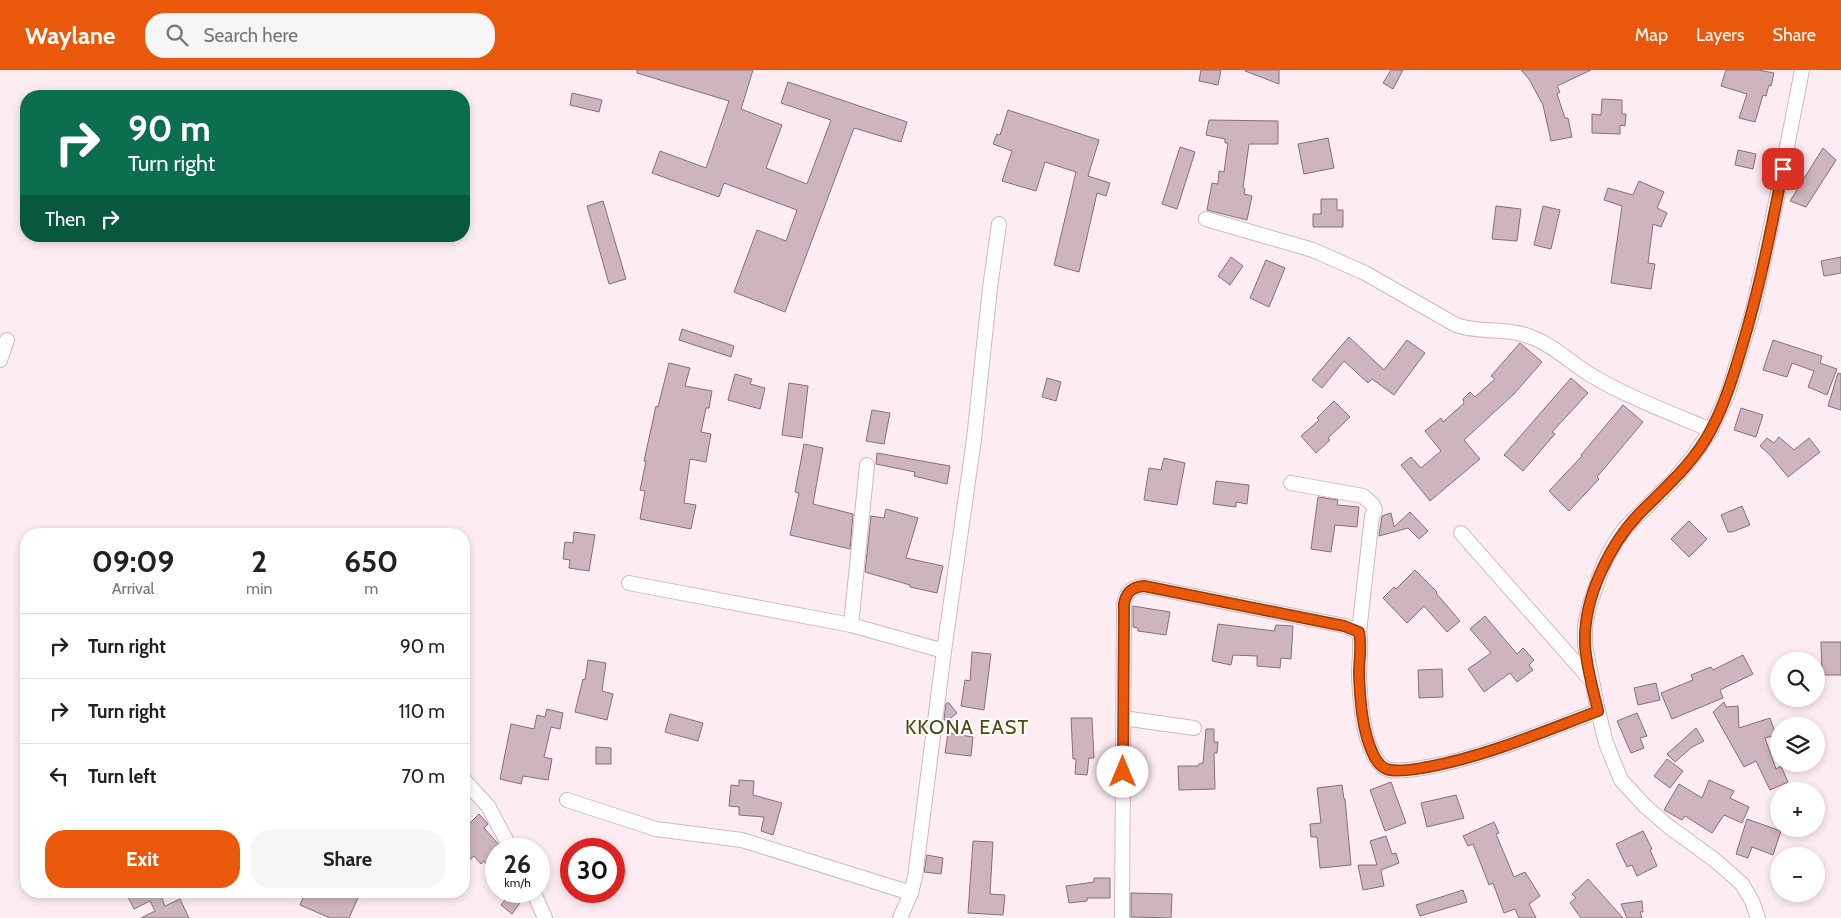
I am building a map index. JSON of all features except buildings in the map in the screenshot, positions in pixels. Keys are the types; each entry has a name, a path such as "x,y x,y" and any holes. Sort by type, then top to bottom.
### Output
{"street":[{"path":"1758,918 1752,901 1742,884 1716,861 1644,806 1621,780 1606,743 1598,711 1585,645 1585,626 1589,607 1604,563 1614,544 1625,528 1673,481 1712,430 1728,393 1753,310 1802,70"},
{"path":"1206,219 1313,250 1365,273 1456,325 1470,330 1511,331 1530,336 1590,374 1628,394 1712,430"},
{"path":"900,918 911,893 915,877 974,439 988,307 1000,224"},
{"path":"0,360 7,340"},
{"path":"851,624 867,465"},
{"path":"1291,483 1363,496 1373,505 1375,510 1372,516 1359,632 1359,673 1363,717 1370,747 1380,765 1388,770 1412,770 1468,758 1598,711"},
{"path":"1461,533 1591,679"},
{"path":"629,583 851,624 944,651"},
{"path":"1122,918 1124,604 1126,596 1130,591 1144,586 1344,626 1359,632"},
{"path":"1123,718 1194,728"},
{"path":"470,786 488,806 506,838"},
{"path":"567,800 656,829 742,840 911,893"},
{"path":"538,903 545,918"}],"district":[{"name":"KKONA EAST","path":"967,727"}],"route":[{"path":"1123,772 1124,604 1126,596 1130,591 1144,586 1344,626 1359,632 1360,695 1363,717 1370,747 1375,758 1380,765 1388,770 1412,770 1468,758 1598,711 1585,645 1585,626 1589,607 1604,563 1625,528 1673,481 1712,430 1728,393 1753,310 1783,169"}]}
